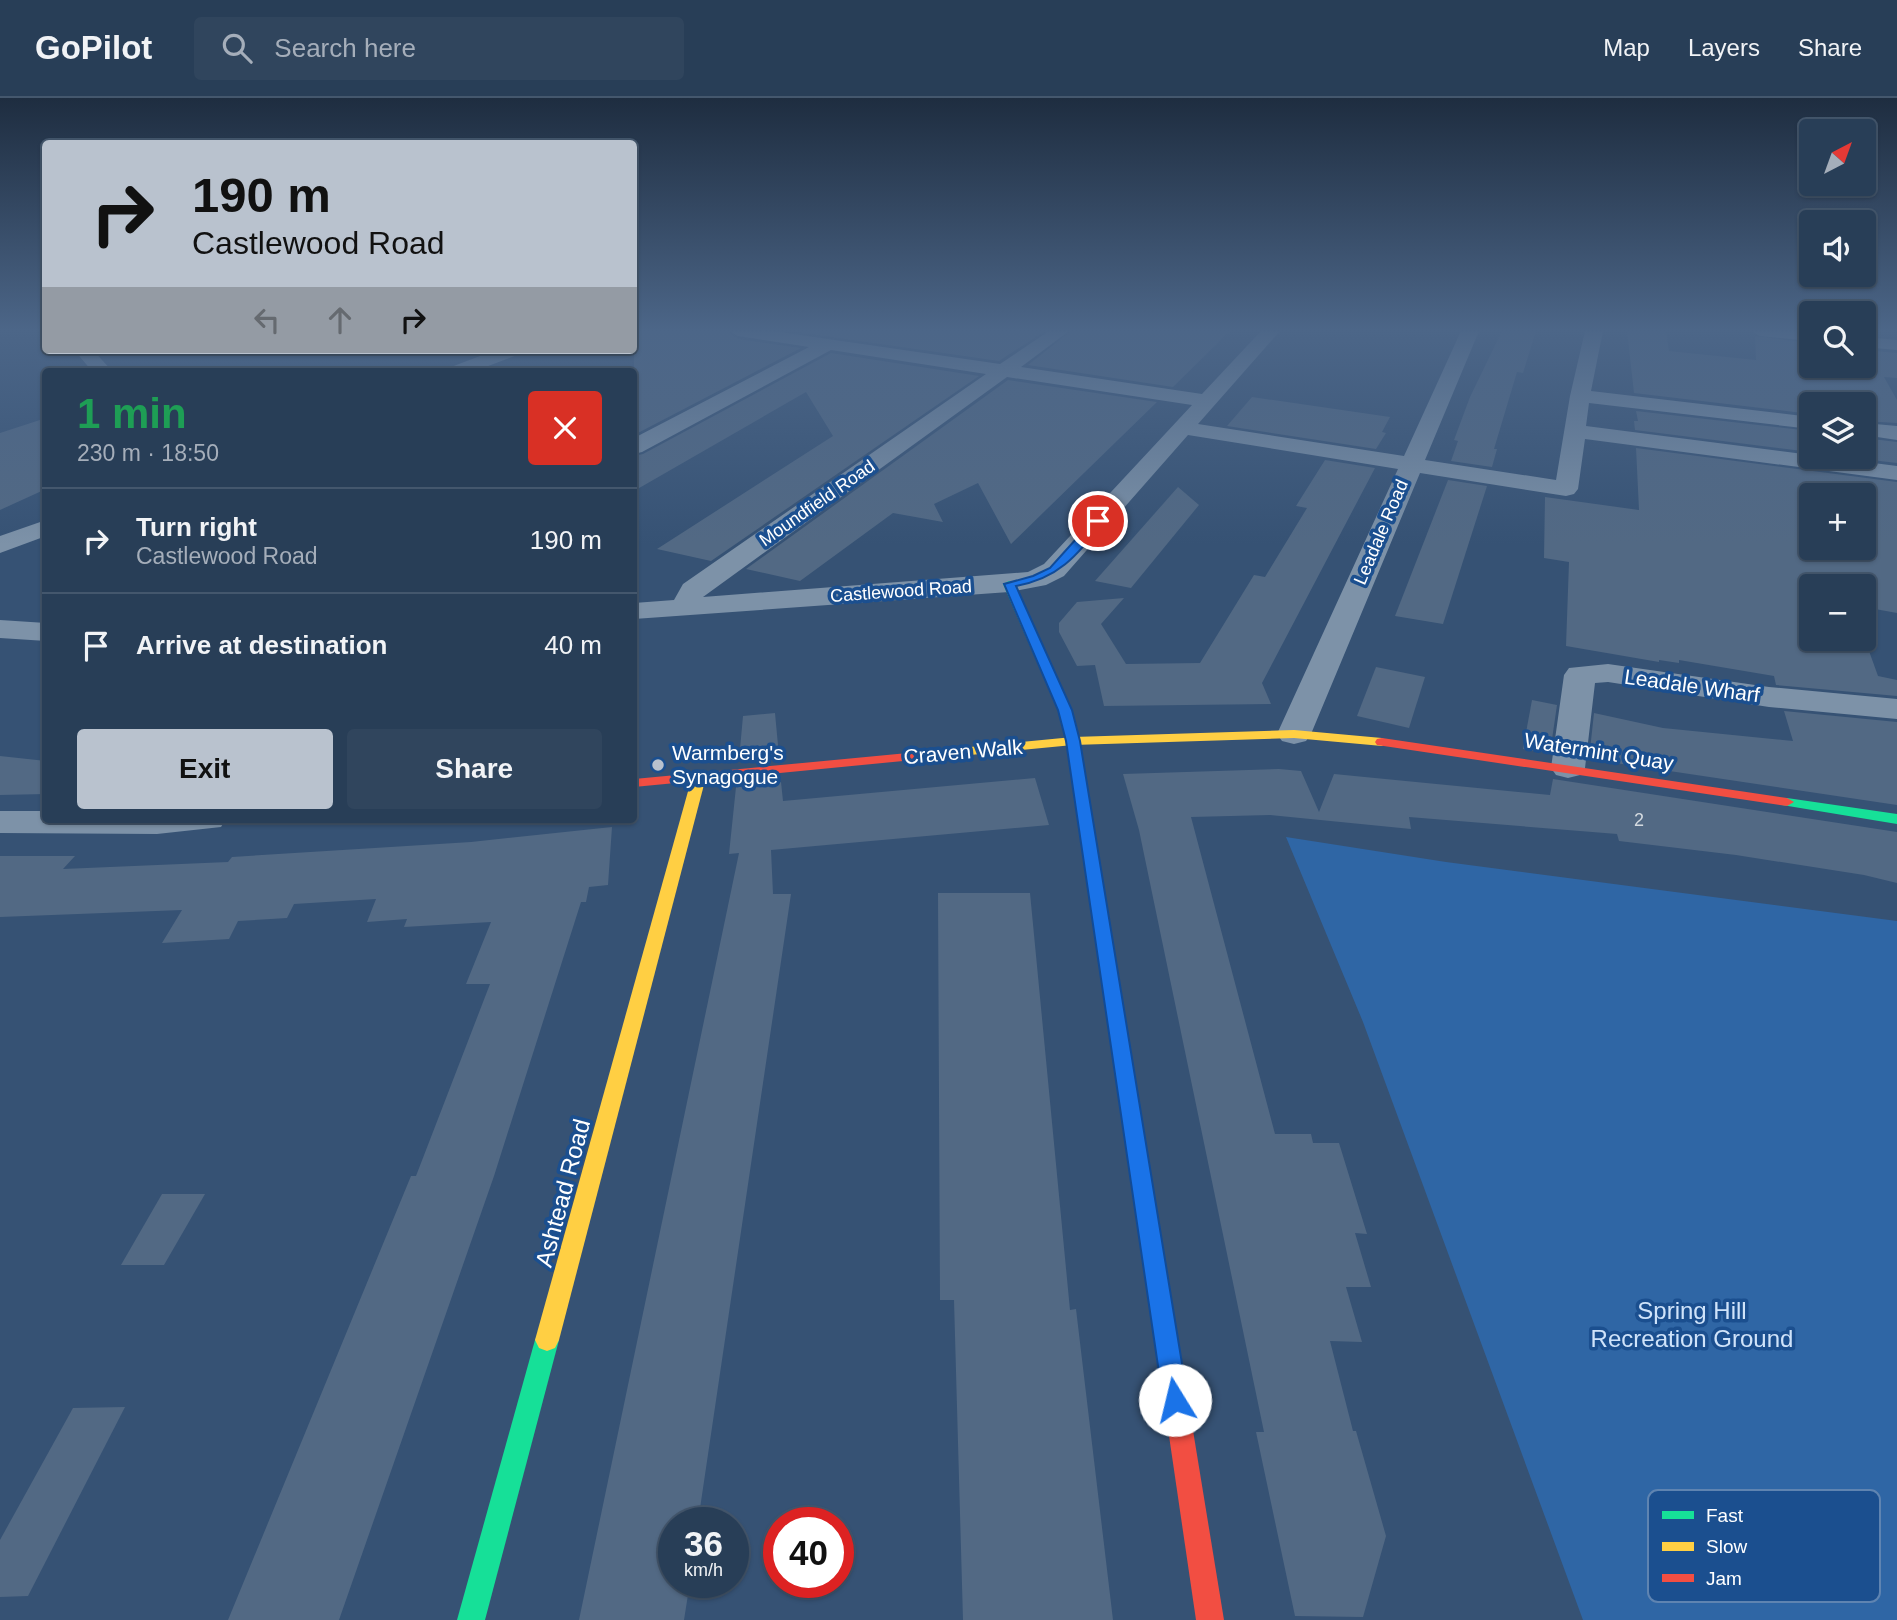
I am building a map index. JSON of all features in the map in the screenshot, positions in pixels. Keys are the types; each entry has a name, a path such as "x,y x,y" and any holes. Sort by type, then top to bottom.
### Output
{"street":[{"path":"637,445 719,402"},
{"name":"Moundfield Road","path":"684,607 693,590 960,402"},
{"name":"Castlewood Road","path":"637,611 1009,584 1036,579 1054,570 1205,402"},
{"name":"Leadale Road","path":"1294,734 1438,402"},
{"path":"1182,428 1566,489 1579,402"},
{"path":"1632,402 1799,422"},
{"path":"1876,430 1897,433"},
{"path":"1575,431 1897,473"},
{"path":"0,545 42,529"},
{"path":"1009,584 1065,710 1073,741 1210,1620"},
{"path":"0,629 42,632"},
{"name":"Leadale Wharf","path":"1568,768 1580,675 1608,673 1769,697 1897,709"},
{"name":"Craven Walk","path":"637,783 1073,741 1294,734"},
{"name":"Watermint Quay","path":"1294,734 1337,736 1568,768 1897,819"},
{"name":"Ashtead Road","path":"471,1620 699,777"},
{"path":"0,822 42,822"}],"green space":[{"name":"Spring Hill Recreation Ground","path":"1286,837 1446,862 1897,921 1897,1620 1583,1620 1363,1022"}],"building":[{"path":"637,402 697,402 637,433"},
{"path":"740,402 789,402 637,489 637,455"},
{"path":"812,402 941,402 711,561 657,549 833,436"},
{"path":"977,402 1157,402 1011,544 978,483 934,504 943,522 893,513 800,581 746,569"},
{"path":"1248,402 1287,402 1390,417 1382,432 1386,433 1376,449 1227,426"},
{"path":"1468,402 1508,402 1494,449 1497,449 1492,467 1451,461 1458,441 1454,440"},
{"path":"1710,402 1799,402 1799,413"},
{"path":"1876,402 1897,402 1897,423 1876,422"},
{"path":"1636,411 1799,430 1799,450 1635,430 1634,421 1638,421"},
{"path":"42,419 42,491 0,510 0,433"},
{"path":"1876,439 1897,442 1897,463 1876,461"},
{"path":"1636,448 1897,482 1897,613 1876,609 1876,574 1799,574 1799,651 1869,651 1878,676 1897,680 1897,696 1776,685 1774,676 1679,660 1679,663 1659,662 1566,646 1569,562 1544,558 1545,497 1639,510"},
{"path":"1325,460 1375,468 1262,683 1271,704 1104,706 1095,665 1077,666 1059,632 1059,623 1077,602 1124,598 1101,624 1126,664 1200,663 1254,575 1265,577 1307,508 1296,506"},
{"path":"1448,480 1487,486 1443,624 1395,616"},
{"path":"1178,487 1199,505 1131,588 1095,581"},
{"path":"1376,667 1425,677 1409,728 1357,716"},
{"path":"1532,700 1557,705 1550,753 1523,749"},
{"path":"1784,711 1897,722 1897,805 1589,759 1594,713 1663,728 1793,741"},
{"path":"775,713 779,756 739,760 743,716"},
{"path":"0,756 42,761 42,794 0,795"},
{"path":"1279,769 1301,771 1319,812 1334,774 1550,795 1553,779 1897,832 1897,883 1864,875 1736,855 1619,841 1617,834 1409,817 1411,829 1270,815 1191,817 1275,1134 1311,1134 1313,1143 1339,1143 1367,1234 1355,1233 1371,1287 1346,1287 1362,1342 1330,1341 1353,1431 1356,1431 1386,1536 1363,1617 1295,1616 1256,1432 1264,1432 1139,830 1123,774"},
{"path":"1035,778 1049,825 771,850 773,894 791,894 700,1507 658,1507 658,1598 687,1598 684,1620 579,1620 739,853 729,854 736,787 781,782 783,801"},
{"path":"612,827 608,885 589,887 586,902 581,902 494,1176 339,1620 228,1620 411,1176 416,1176 490,984 466,984 491,922 404,927 407,919 367,922 376,899 294,904 287,918 238,921 229,939 162,943 182,910 0,917 0,856 75,856 63,869 228,862 232,857 471,842"},
{"path":"938,893 1030,893 1070,1310 1076,1309 1113,1620 963,1620 954,1300 940,1300"},
{"path":"162,1194 205,1194 164,1265 121,1265"},
{"path":"125,1407 28,1596 0,1597 0,1540 73,1408"}],"traffic: fast":[{"path":"1009,584 1065,710 1073,741 1137,1149"},
{"path":"1787,802 1897,819"},
{"path":"471,1620 547,1340"}],"traffic: slow":[{"path":"950,753 1073,741 1294,734 1382,742"},
{"path":"547,1340 699,777"}],"traffic: jam":[{"path":"1382,742 1787,802"},
{"path":"637,783 950,753"},
{"path":"1137,1149 1210,1620"}],"place":[{"name":"Warmberg's Synagogue","path":"658,765"}],"route":[{"path":"1098,521 1054,570 1036,579 1009,584 1065,710 1073,741 1175,1400"}]}
